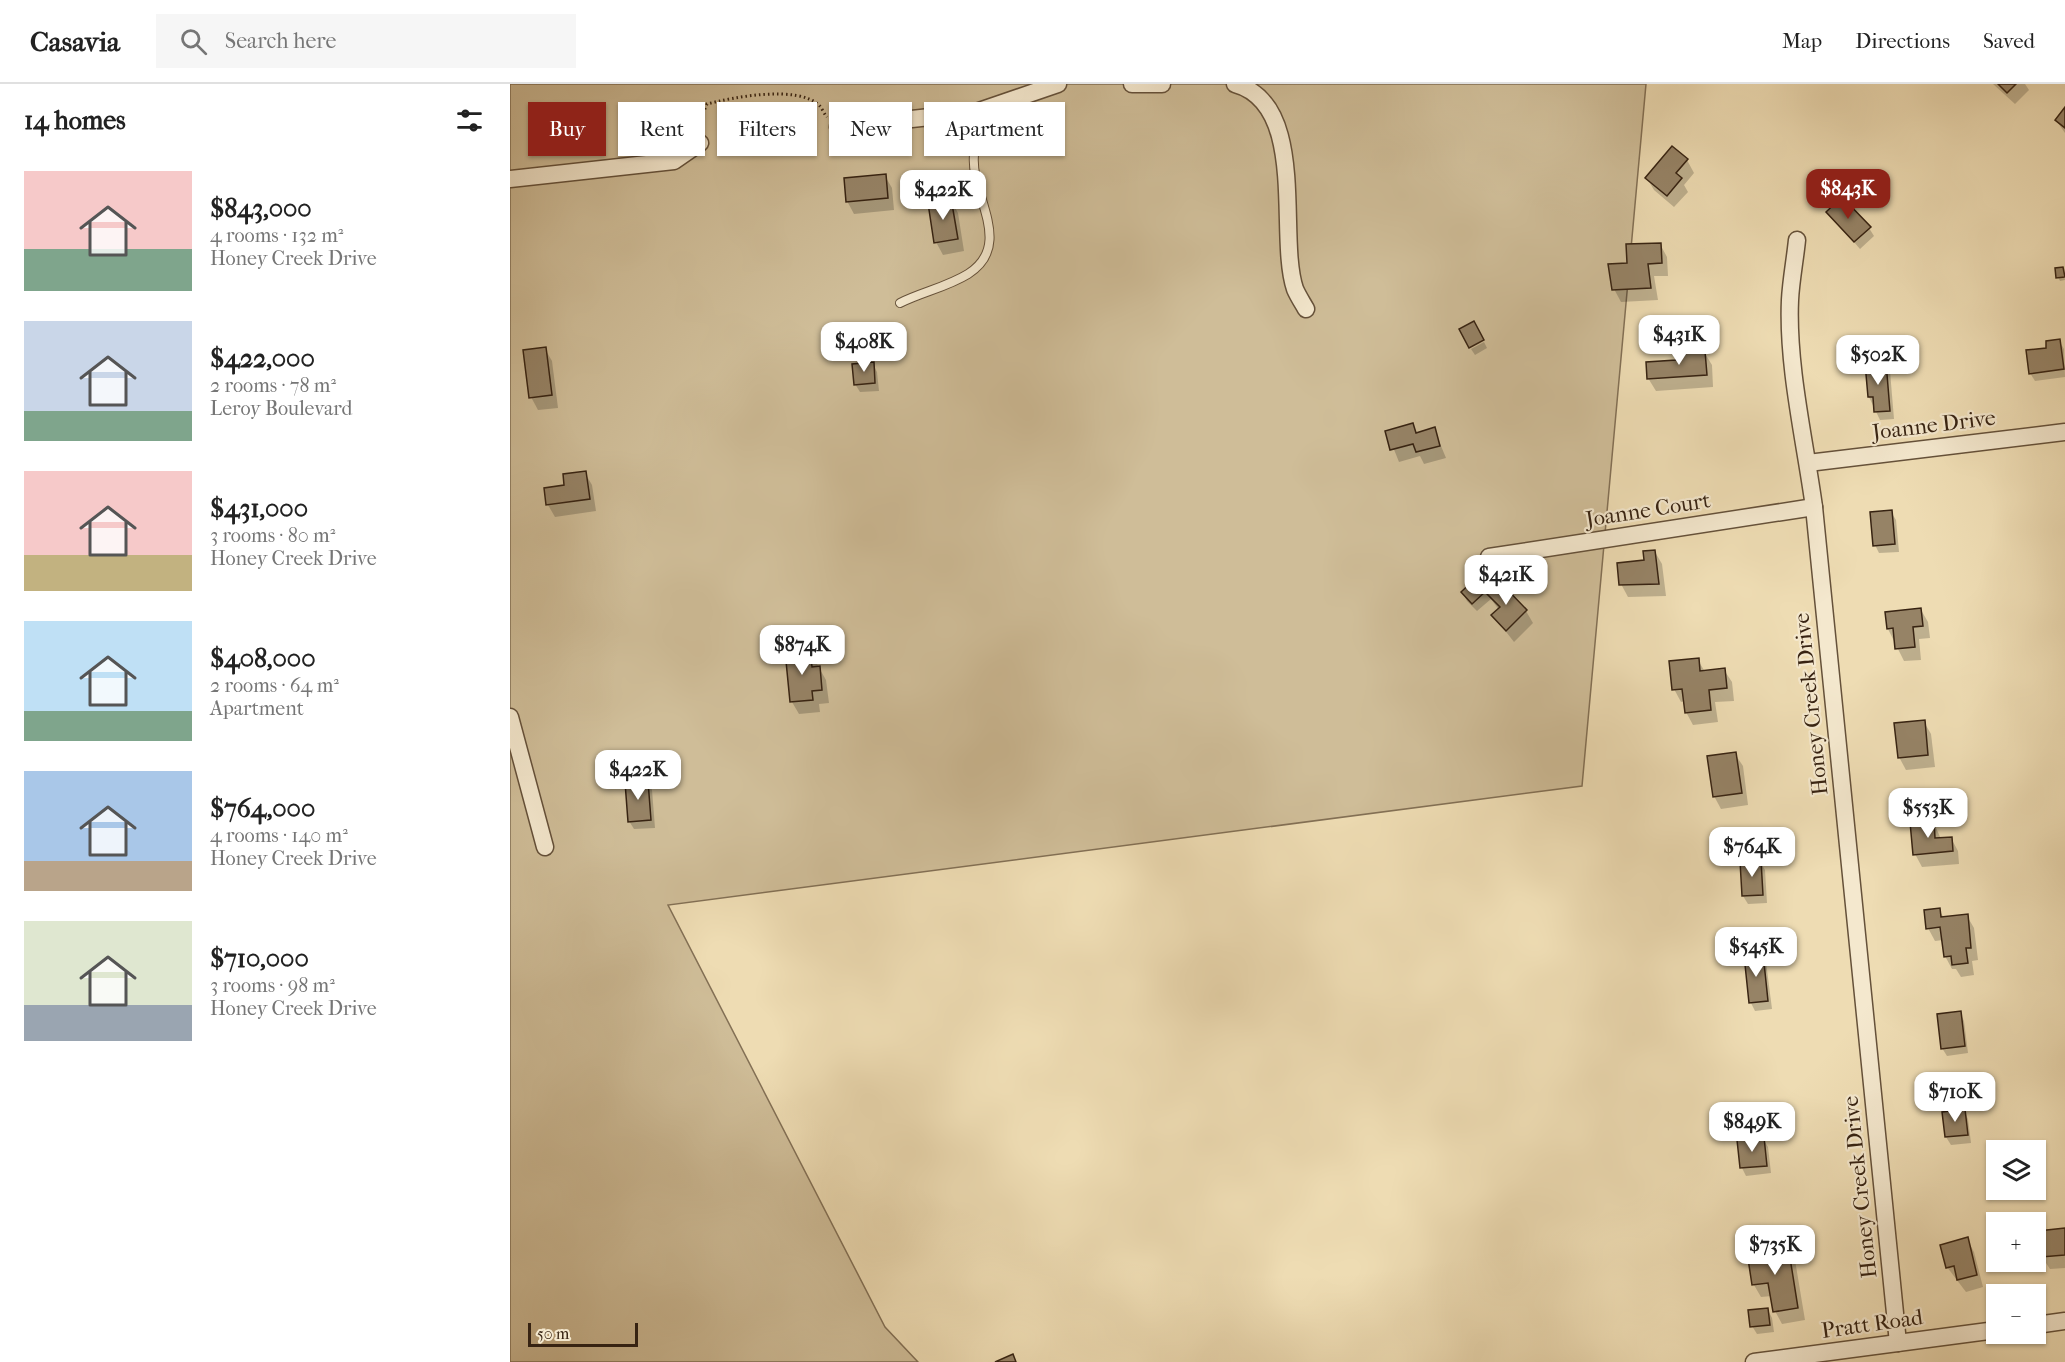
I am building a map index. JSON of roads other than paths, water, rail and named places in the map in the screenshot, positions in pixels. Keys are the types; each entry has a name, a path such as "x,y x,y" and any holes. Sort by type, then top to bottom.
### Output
{"street":[{"path":"1005,102 1058,84"},
{"path":"1131,84 1162,84"},
{"path":"1235,84 1261,98 1280,138 1287,173 1295,288 1306,309"},
{"path":"510,179 664,163 674,161 681,156"},
{"name":"Honey Creek Drive","path":"1797,240 1790,318 1799,416 1814,507 1898,1343"},
{"name":"Joanne Drive","path":"1808,463 2065,432"},
{"name":"Joanne Court","path":"1490,557 1814,507"},
{"path":"510,717 545,847"},
{"path":"2046,1324 2065,1321"},
{"name":"Pratt Road","path":"1754,1362 1986,1331"}],"lane":[{"path":"900,303 969,273 984,258 990,242 990,225 974,167 974,156"}]}
